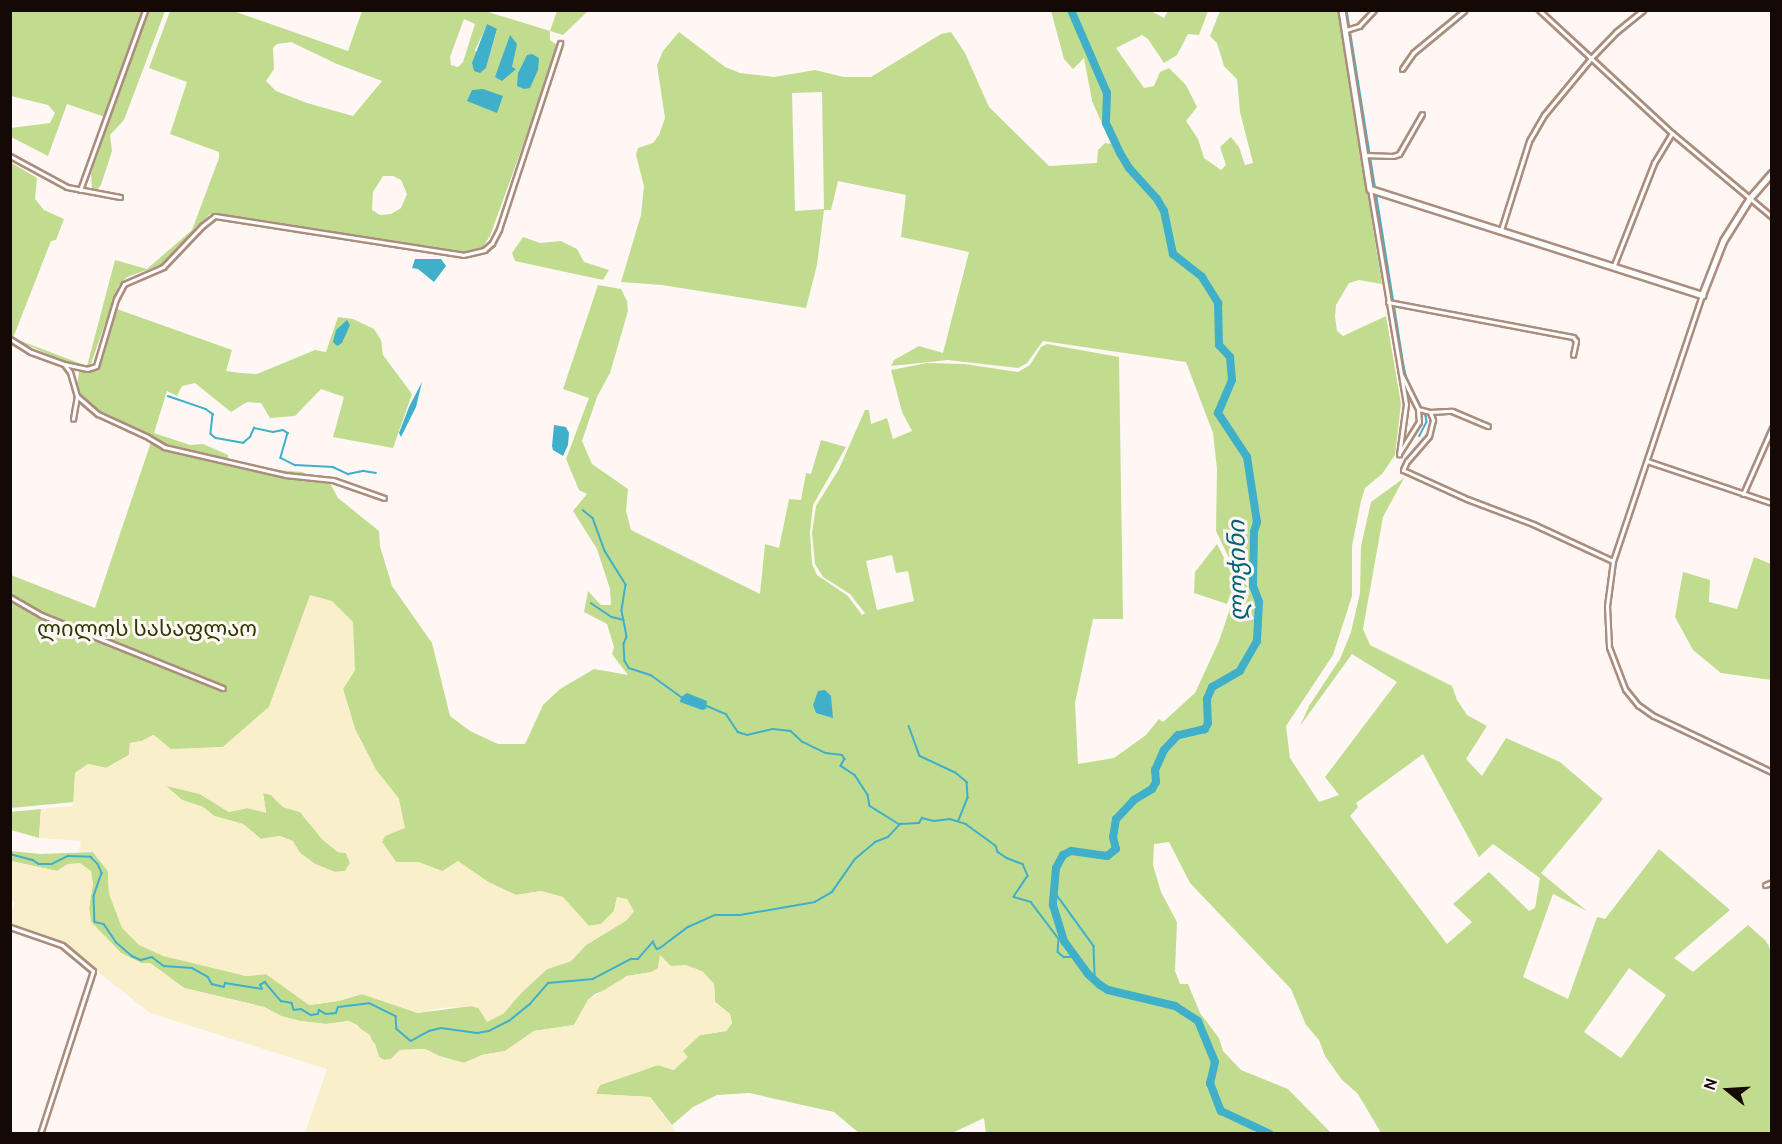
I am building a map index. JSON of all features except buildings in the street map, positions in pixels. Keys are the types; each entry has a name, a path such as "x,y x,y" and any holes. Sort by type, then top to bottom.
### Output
{"street":[{"path":"80,190 145,10"},
{"path":"1342,10 1406,404 1399,456 1419,422 1418,409 1402,376"},
{"path":"1346,30 1359,26 1374,10"},
{"path":"1402,69 1413,53 1465,10"},
{"path":"1539,10 1672,133 1772,217"},
{"path":"1500,231 1529,141 1550,108 1592,57 1616,32 1643,10"},
{"path":"10,339 31,352 64,364 87,369 96,366 116,299 124,284 163,267 214,216 463,255 484,250 500,229 560,43"},
{"path":"1364,155 1393,156 1399,154 1422,114"},
{"path":"1614,265 1653,163 1672,133"},
{"path":"10,156 67,187 120,197"},
{"path":"1772,173 1750,198 1723,241 1702,295 1613,561 1607,626 1616,670 1625,689 1638,705 1654,716 1772,772"},
{"path":"1370,189 1614,265 1702,295"},
{"path":"1388,302 1573,338 1576,341 1573,355"},
{"path":"64,364 70,372 77,396 73,419"},
{"path":"77,396 98,414 164,447 274,473 319,477 384,498"},
{"path":"1418,409 1430,412 1452,411 1488,426"},
{"path":"1430,412 1433,420 1430,433 1407,460 1403,470 1467,499 1533,524 1613,561"},
{"path":"1743,494 1772,428"},
{"path":"1647,461 1772,503"},
{"path":"10,597 41,615 223,688"},
{"path":"1766,885 1772,882"},
{"path":"10,927 62,945 93,971 40,1134"}],"green space":[{"path":"10,11 143,11 105,117 67,104 48,156 11,137 11,128 50,123 55,113 48,105 11,96"},
{"path":"147,11 165,11 124,120 110,135 112,151 101,185 96,191 92,189 91,174"},
{"path":"170,11 233,11 348,51 362,11 485,11 550,31 550,40 557,45 490,236 482,248 463,252 210,214 163,264 127,277 118,286 91,364 87,366 115,260 147,269 192,230 219,158 219,152 170,134 187,82 149,68","holes":["464,19 475,24 463,62 458,67 451,65 450,57","487,25 497,30 486,68 475,50","291,42 337,64 382,81 353,116 307,103 276,91 266,81 274,69 273,48 277,44","383,176 393,176 401,180 407,194 401,208 391,214 380,215 372,210 373,192"]},
{"path":"557,11 588,11 563,35 550,31"},
{"name":"ლილოს სასაფლაო","path":"1051,11 1151,11 1164,18 1168,11 1208,11 1199,35 1188,34 1177,55 1164,63 1148,39 1142,35 1116,48 1144,88 1154,86 1160,72 1169,68 1186,85 1197,107 1186,121 1198,139 1204,158 1221,170 1226,165 1220,147 1231,137 1239,147 1245,165 1253,163 1240,112 1237,79 1224,66 1217,43 1210,36 1220,11 1338,11 1382,284 1359,280 1349,283 1336,305 1337,331 1343,336 1386,316 1401,404 1395,455 1382,474 1365,488 1361,501 1352,546 1352,596 1333,655 1286,726 1290,758 1319,802 1339,795 1325,777 1397,682 1352,654 1300,726 1309,706 1340,659 1351,632 1360,593 1361,546 1371,502 1404,478 1383,517 1363,629 1370,645 1452,686 1457,700 1467,715 1487,726 1466,759 1482,776 1506,738 1560,762 1603,799 1541,873 1587,911 1553,894 1523,977 1568,999 1597,917 1605,919 1659,849 1730,910 1674,958 1693,972 1748,925 1766,941 1771,951 1771,1133 1381,1133 1358,1094 1342,1080 1325,1056 1319,1040 1306,1025 1291,989 1190,883 1169,842 1154,844 1153,865 1161,892 1177,922 1175,971 1180,984 1188,984 1200,1013 1219,1038 1223,1051 1241,1070 1288,1089 1331,1133 986,1134 984,1118 952,1133 859,1133 834,1112 749,1093 717,1095 693,1107 672,1125 650,1097 595,1094 600,1085 658,1065 674,1070 682,1051 700,1035 726,1031 732,1023 730,1014 715,1002 714,984 703,972 694,968 671,966 659,961 658,968 652,972 627,976 613,987 595,994 588,1000 574,1025 534,1031 505,1051 482,1055 464,1063 439,1056 425,1049 400,1050 391,1059 384,1060 379,1057 375,1044 357,1025 349,1021 326,1024 300,1021 281,1016 264,1007 184,988 150,963 141,963 121,953 91,922 89,908 93,883 68,864 57,871 11,861 11,851 40,854 93,852 108,871 109,894 189,961 246,976 266,974 310,1005 338,1001 362,994 418,1013 471,1006 503,1014 521,993 547,969 571,961 586,945 627,920 617,897 614,911 601,924 589,926 562,897 541,891 516,895 490,883 442,871 418,862 396,862 382,842 399,799 376,770 355,729 343,689 355,670 311,595 269,707 223,747 171,750 153,735 142,741 130,743 129,755 106,768 88,764 75,773 74,802 11,808 11,599 69,629 72,623 40,612 11,594 11,575 95,608 152,439 141,430 94,409 86,403 77,386 79,372 95,369 100,361 114,308 232,350 226,371 241,373 257,374 315,350 326,352 338,317 353,319 374,329 381,340 383,355 412,394 393,448 333,437 344,397 321,389 295,416 270,418 261,403 247,402 231,412 195,383 182,386 177,396 167,391 154,433 190,445 203,444 228,455 228,460 277,470 302,472 330,483 338,498 379,531 380,546 392,586 432,643 450,716 470,731 498,744 525,744 543,705 560,689 594,669 628,675 612,654 614,647 607,624 584,612 588,591 601,605 611,605 610,589 597,549 573,511 587,494 579,490 566,459 589,398 563,389 598,285 621,289 627,301 628,311 610,373 597,397 582,441 592,464 628,489 626,511 631,530 760,594 765,544 779,548 789,499 801,500 806,473 811,474 821,440 846,447 813,505 810,532 812,564 817,575 848,596 862,615 865,613 850,594 823,577 815,564 812,533 816,506 839,469 865,410 869,410 871,424 887,418 893,439 912,431 902,412 891,370 927,363 964,364 1018,372 1030,365 1041,347 1047,344 1119,357 1123,619 1093,619 1075,703 1078,764 1114,758 1146,735 1159,719 1163,722 1195,693 1219,641 1238,585 1237,575 1216,531 1217,469 1213,433 1186,362 1043,341 1027,363 1018,368 948,360 891,366 894,360 919,346 943,353 969,252 901,237 906,195 838,181 831,210 824,210 817,265 806,308 662,285 621,282 641,215 644,186 636,155 638,148 653,143 659,135 665,118 657,65 663,51 679,32 725,67 740,73 774,77 815,70 844,77 871,77 941,34 951,32 965,53 989,107 1049,166 1097,163 1098,150 1105,143 1111,144 1092,101 1084,58 1073,69 1064,59","holes":["822,92 824,209 795,211 792,93","892,555 896,573 908,571 914,601 877,610 866,561","1423,754 1479,857 1493,844 1540,878 1535,908 1529,911 1489,872 1453,904 1472,922 1447,944 1350,816 1358,807 1356,803","1629,968 1666,995 1621,1058 1584,1032"]},
{"path":"10,162 37,178 35,199 44,210 64,219 56,240 51,241 13,338 87,366 66,362 11,338"},
{"path":"523,237 540,243 561,241 577,249 584,262 609,270 603,280 515,261 512,253"},
{"path":"1217,544 1235,583 1227,604 1194,593 1195,572"},
{"path":"1754,557 1771,564 1771,680 1721,673 1693,650 1675,617 1683,572 1710,580 1709,602 1737,609"},
{"path":"165,785 200,794 229,812 247,808 266,812 263,793 271,795 283,807 300,812 323,840 338,852 346,853 350,863 345,871 335,872 315,864 300,853 292,841 280,836 261,839 243,824 214,816 203,807 182,800"},
{"path":"41,809 39,838 11,830 10,812"}],"sand":[{"path":"310,595 332,601 353,622 355,670 343,689 355,729 376,770 399,799 405,828 385,836 382,842 396,862 418,862 442,871 458,861 490,883 515,895 541,891 563,897 589,926 601,924 614,911 617,897 627,899 634,911 627,920 586,945 571,961 547,969 521,993 503,1014 487,1022 477,1006 440,1008 418,1013 362,994 338,1001 309,1005 266,974 246,976 163,956 139,945 122,928 109,894 108,871 93,852 79,851 81,841 39,838 41,809 73,806 75,774 88,764 106,768 129,755 130,743 142,741 154,735 171,749 223,747 269,707","holes":["166,786 200,794 229,812 247,808 266,813 263,793 271,795 283,807 300,812 323,840 338,852 346,853 350,863 345,871 335,872 315,864 300,853 293,841 280,836 261,839 243,824 214,816 203,807 182,800"]},
{"path":"10,861 57,871 68,864 80,863 91,871 93,883 89,908 91,922 121,953 141,963 150,963 184,988 264,1007 281,1016 300,1021 326,1024 349,1021 370,1035 379,1057 384,1060 391,1059 400,1050 425,1049 439,1056 464,1063 482,1055 505,1051 534,1031 574,1025 588,1000 627,976 652,972 658,968 660,955 671,966 686,965 703,972 714,984 715,1002 730,1014 732,1023 726,1031 700,1035 683,1051 688,1057 674,1070 658,1065 600,1085 596,1094 650,1097 677,1133 305,1133 327,1069 150,1013 97,971 94,971 82,957 62,942 11,925 15,903 11,899"}],"water":[{"path":"487,24 497,29 486,68 480,73 474,71 472,63"},
{"path":"510,35 517,44 512,67 516,69 502,81 495,77"},
{"path":"532,54 539,58 538,70 530,88 524,89 517,86 518,73 527,55"},
{"path":"483,89 503,96 497,113 467,101 472,90"},
{"path":"415,259 441,259 446,266 434,282 418,269 412,268"},
{"path":"347,320 350,325 342,343 337,346 333,342 336,330"},
{"path":"422,382 416,407 401,437 399,433"},
{"path":"554,425 566,427 569,433 568,445 563,456 553,450"},
{"path":"825,690 831,696 833,718 816,713 813,705 818,691"},
{"path":"687,693 707,701 706,709 702,710 680,702 681,697"}],"waterway":[{"name":"ლოჭინი","path":"1071,10 1107,93 1106,123 1120,153 1129,168 1157,199 1164,211 1173,254 1202,277 1218,303 1219,345 1230,357 1232,380 1218,413 1247,457 1257,522 1254,532 1253,586 1259,602 1257,641 1240,671 1212,687 1207,699 1208,723 1205,729 1178,735 1164,750 1155,770 1156,782 1152,789 1134,800 1116,819 1113,837 1116,849 1107,856 1071,851 1063,855 1056,868 1053,905 1064,941 1088,974 1100,985 1108,990 1175,1006 1198,1021 1215,1062 1210,1083 1221,1111 1270,1134"},
{"path":"1347,10 1404,366 1407,379 1426,416 1427,422 1420,436"},
{"path":"168,396 206,409 213,414 211,434 216,438 243,443 250,437 254,428 273,432 283,430 288,433 281,458 295,465 333,467 348,474 364,471 376,473"},
{"path":"583,510 593,518 605,551 626,585 622,611 627,637 624,644 625,661 629,668 651,675 681,697"},
{"path":"591,603 612,617 624,620"},
{"path":"707,706 726,714 738,732 747,735 773,729 791,731 803,742 826,753 842,755 845,759 841,766 855,775 868,795 870,806 899,824"},
{"path":"909,726 920,756 955,772 967,782 968,798 959,820"},
{"path":"10,854 33,860 39,864 52,864 68,856 91,857 98,864 102,873 94,896 95,922 104,924 116,942 132,956 141,960 152,957 164,966 192,968 208,977 212,984 224,987 225,983 262,989 260,985 265,982 281,1001 292,1003 294,1010 301,1009 311,1015 318,1014 319,1010 326,1014 336,1013 338,1007 369,1003 396,1016 397,1029 411,1041 429,1031 441,1028 477,1033 489,1031 509,1021 530,1004 548,983 593,979 631,959 638,959 653,942 657,949 660,948 688,927 715,915 740,915 815,902 832,892 855,859 875,842 888,837 900,824 919,823 922,818 934,821 950,819 966,824 996,846 998,852 1023,864 1028,876 1014,897 1031,902 1059,939 1058,952 1064,957 1075,957"},
{"path":"1054,891 1094,946 1095,981"}]}
